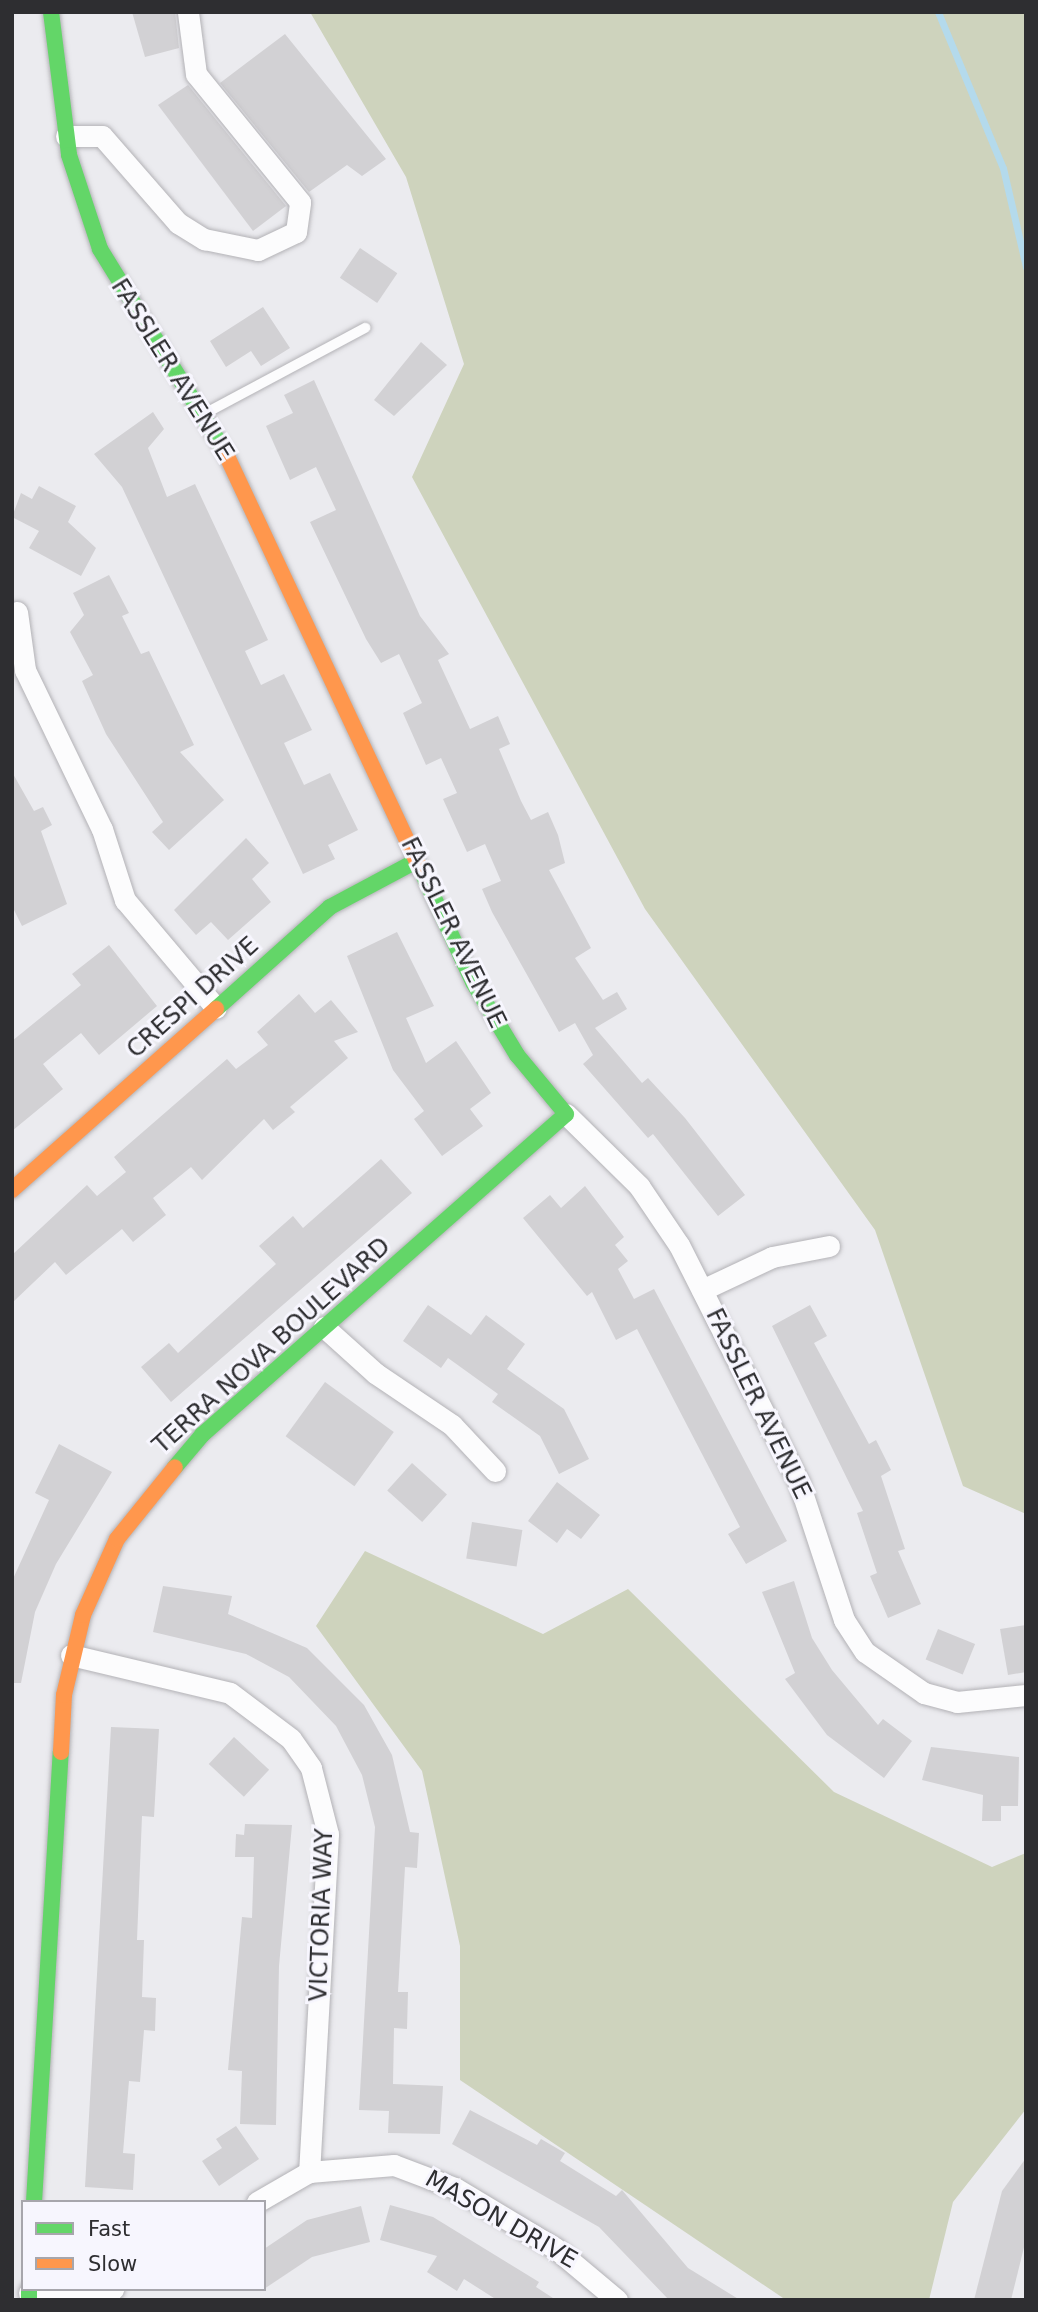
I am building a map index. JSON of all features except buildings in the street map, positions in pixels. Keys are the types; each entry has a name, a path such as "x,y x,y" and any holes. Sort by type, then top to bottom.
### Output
{"street":[{"name":"FASSLER AVENUE","path":"51,12 66,136 100,250 204,414 495,1021 566,1115 639,1186 702,1290 799,1483 844,1620 865,1652 924,1693 957,1702 1026,1695"},
{"path":"66,136 102,136 178,223 204,239 258,250 296,232 300,202 196,74 188,12"},
{"path":"17,612 25,670 102,829 125,900 216,1008"},
{"name":"CRESPI DRIVE","path":"12,1190 330,907 416,860"},
{"name":"TERRA NOVA BOULEVARD","path":"34,2200 71,1656 99,1575 140,1504 202,1435 566,1115"},
{"path":"702,1290 772,1257 829,1245"},
{"path":"324,1327 375,1373 452,1425 495,1471"},
{"name":"VICTORIA WAY","path":"71,1656 230,1693 291,1739 311,1768 328,1834 309,2172"},
{"name":"MASON DRIVE","path":"260,2200 309,2172 365,2163 425,2174 555,2248 617,2300"},
{"path":"29,2294 83,2295 103,2291"}],"lane":[{"path":"204,414 365,328"}],"green space":[{"path":"310,12 1026,12 1026,1514 963,1486 875,1230 645,909 412,477 464,364 406,177"},
{"path":"365,1551 543,1634 628,1589 834,1792 992,1867 1026,1853 1026,2109 953,2202 929,2300 786,2300 460,2080 460,1946 422,1771 316,1626"}],"waterway":[{"path":"938,12 1003,168 1026,267"}],"traffic: fast":[{"path":"51,12 69,155 100,249 225,452"},
{"path":"216,1009 330,907 416,861"},
{"path":"175,1467 202,1435 566,1114 517,1055 473,982 420,868"},
{"path":"34,2200 61,1752"},
{"path":"29,2291 29,2300"}],"traffic: slow":[{"path":"225,452 420,868"},
{"path":"12,1190 216,1009"},
{"path":"61,1752 64,1695 83,1615 117,1539 175,1467"}]}
